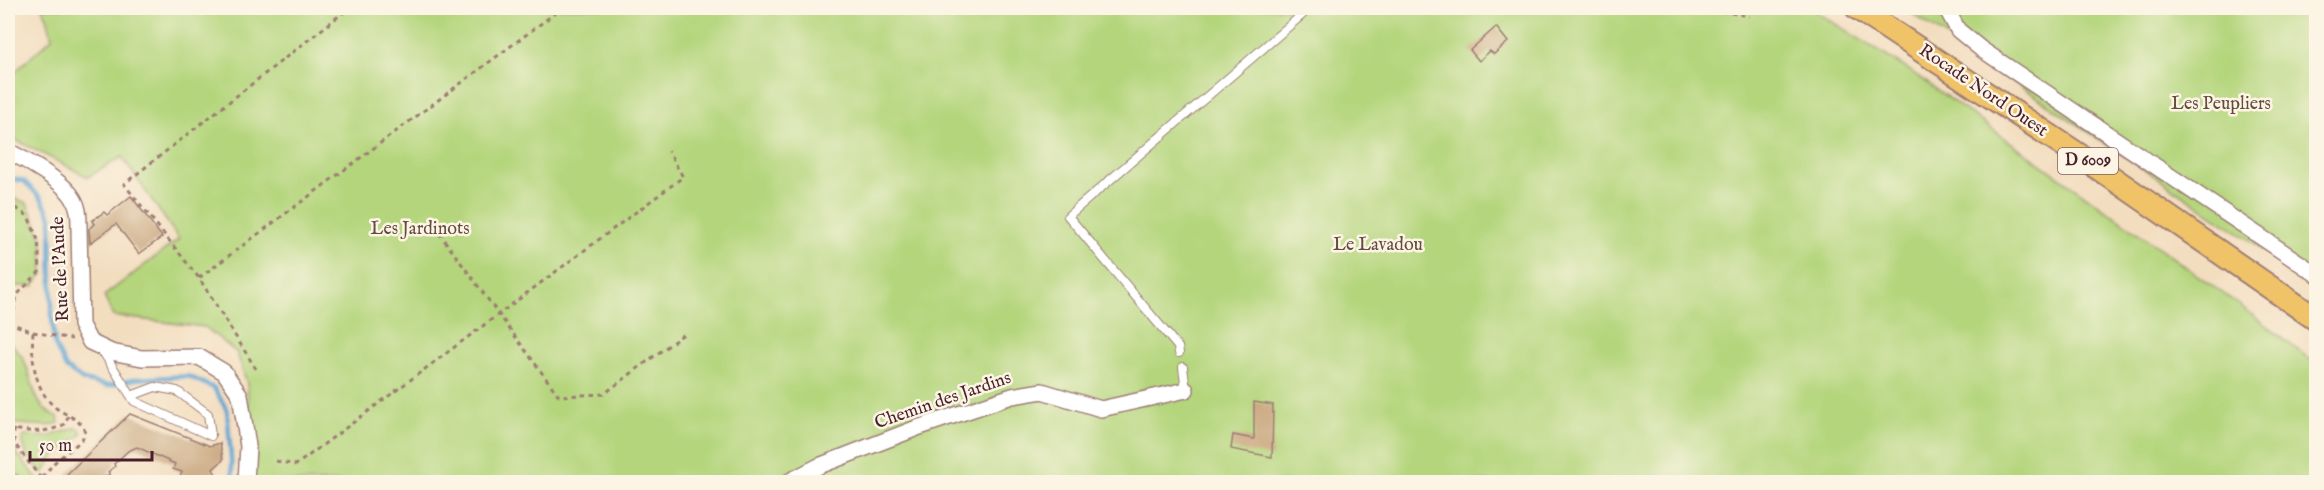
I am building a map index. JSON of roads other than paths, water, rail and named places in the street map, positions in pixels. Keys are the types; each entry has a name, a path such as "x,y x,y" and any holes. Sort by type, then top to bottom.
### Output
{"main road":[{"name":"Rocade Nord Ouest","path":"1857,8 2094,165 2316,319"}],"street":[{"path":"1946,8 1958,30 1981,49 2316,274"},
{"name":"Rue de l'Aude","path":"8,151 35,164 73,197 80,226 81,325 90,342 111,352 142,358 199,357 224,372 240,395 248,446 246,483"},
{"name":"Chemin des Jardins","path":"788,483 819,466 906,432 1012,396 1042,391 1101,409 1186,390"}],"lane":[{"path":"1179,353 1178,346 1068,216 1310,8"},
{"path":"100,346 134,401 211,436 208,414 177,391 155,387 129,392"},
{"path":"1183,367 1186,390"}],"waterway":[{"path":"8,178 24,181 41,198 51,217 52,316 55,345 66,368 83,380 108,386 135,379 188,376 214,388 227,410 233,482"}],"park label":[{"name":"Les Peupliers","path":"2221,104"},
{"name":"Les Jardinots","path":"420,229"},
{"name":"Le Lavadou","path":"1378,245"}]}
